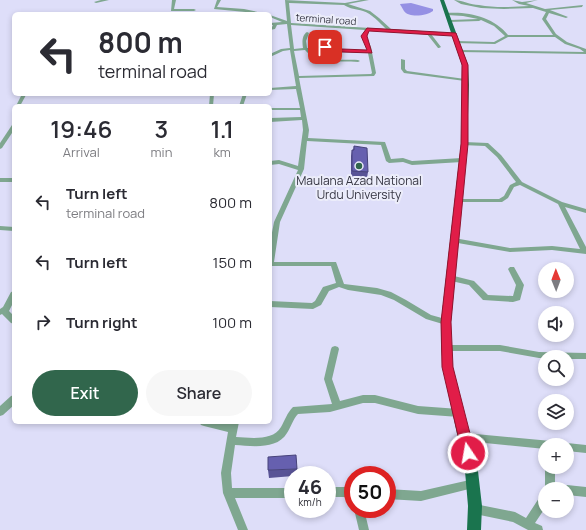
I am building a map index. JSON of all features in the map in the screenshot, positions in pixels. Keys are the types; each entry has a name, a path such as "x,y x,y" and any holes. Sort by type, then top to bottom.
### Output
{"main road":[{"path":"442,0 465,65 466,80 464,144 446,322 446,348 448,367 465,437 474,484 476,520 474,530"}],"street":[{"path":"96,2 107,0"},
{"path":"174,0 172,10 194,10"},
{"path":"219,0 215,8 254,12"},
{"path":"272,251 277,222 301,169 306,130 288,24 288,1 345,4 357,0 367,0 370,9 368,12"},
{"path":"456,0 463,4 490,7 532,7"},
{"path":"514,0 566,17"},
{"path":"520,3 536,0"},
{"path":"579,1 586,10"},
{"path":"345,4 352,9 368,12 381,19 391,31"},
{"path":"541,10 582,6"},
{"path":"547,12 544,19 555,35 566,43 581,48 586,52"},
{"path":"449,17 465,15 482,20 501,27 507,36"},
{"name":"terminal road","path":"272,17 288,24 429,34 456,43"},
{"path":"449,17 482,20"},
{"path":"272,24 288,24"},
{"path":"298,77 372,75 374,73 370,52 364,36 367,29"},
{"path":"307,33 304,42 306,49 316,58 358,61"},
{"path":"429,34 439,47"},
{"path":"456,43 495,43 507,36 546,37 555,35"},
{"path":"456,43 586,52"},
{"path":"272,55 282,50 332,47 342,51 370,52"},
{"path":"403,60 402,69 406,72 466,80"},
{"path":"272,89 298,87"},
{"path":"272,109 303,110"},
{"path":"272,120 304,118"},
{"path":"0,147 12,129"},
{"path":"305,140 383,143 389,161 403,160 412,163 462,160"},
{"path":"464,144 481,143 487,145 499,156 520,183 560,203 586,210"},
{"path":"272,163 279,162 301,169"},
{"path":"0,180 12,180"},
{"path":"458,201 500,201 506,197 512,186 520,183"},
{"path":"560,203 585,252"},
{"path":"0,228 12,229"},
{"path":"454,240 510,250 552,248 585,252"},
{"path":"272,263 331,263 335,265 340,284 346,287 382,291 399,299 426,317 446,322"},
{"path":"450,278 471,283 486,298 513,299 516,298 520,287 512,269"},
{"path":"272,304 313,306 318,303 326,290 340,284"},
{"path":"12,297 2,312 12,320"},
{"path":"446,348 500,348 539,355 586,356"},
{"path":"335,349 328,379 337,406"},
{"path":"231,441 263,441 273,439 282,433 296,410 337,406 363,399 375,399 418,410 459,413"},
{"path":"0,412 12,401"},
{"path":"224,424 234,425 226,474 228,493 243,530"},
{"path":"465,437 538,444"},
{"path":"574,448 586,449"},
{"path":"396,495 420,496 474,484"},
{"path":"574,491 586,492"},
{"path":"228,493 284,493"},
{"path":"475,509 506,514 529,523 538,530"},
{"path":"529,523 538,510"},
{"path":"361,518 364,530"}],"shaded area":[{"path":"411,3 433,9 433,11 423,15 410,15 404,11 400,4"}],"building":[{"name":"Maulana Azad National Urdu University","path":"354,146 367,148 368,172 352,171 352,150 354,150"},
{"path":"296,455 297,466 284,466 284,469 268,470 268,457"}],"place":[{"name":"Maulana Azad National Urdu University","path":"359,166"}],"route":[{"path":"325,47 342,51 370,52 364,36 367,29 429,34 454,34 465,65 466,84 464,144 446,322 446,348 448,367 468,453"}]}
